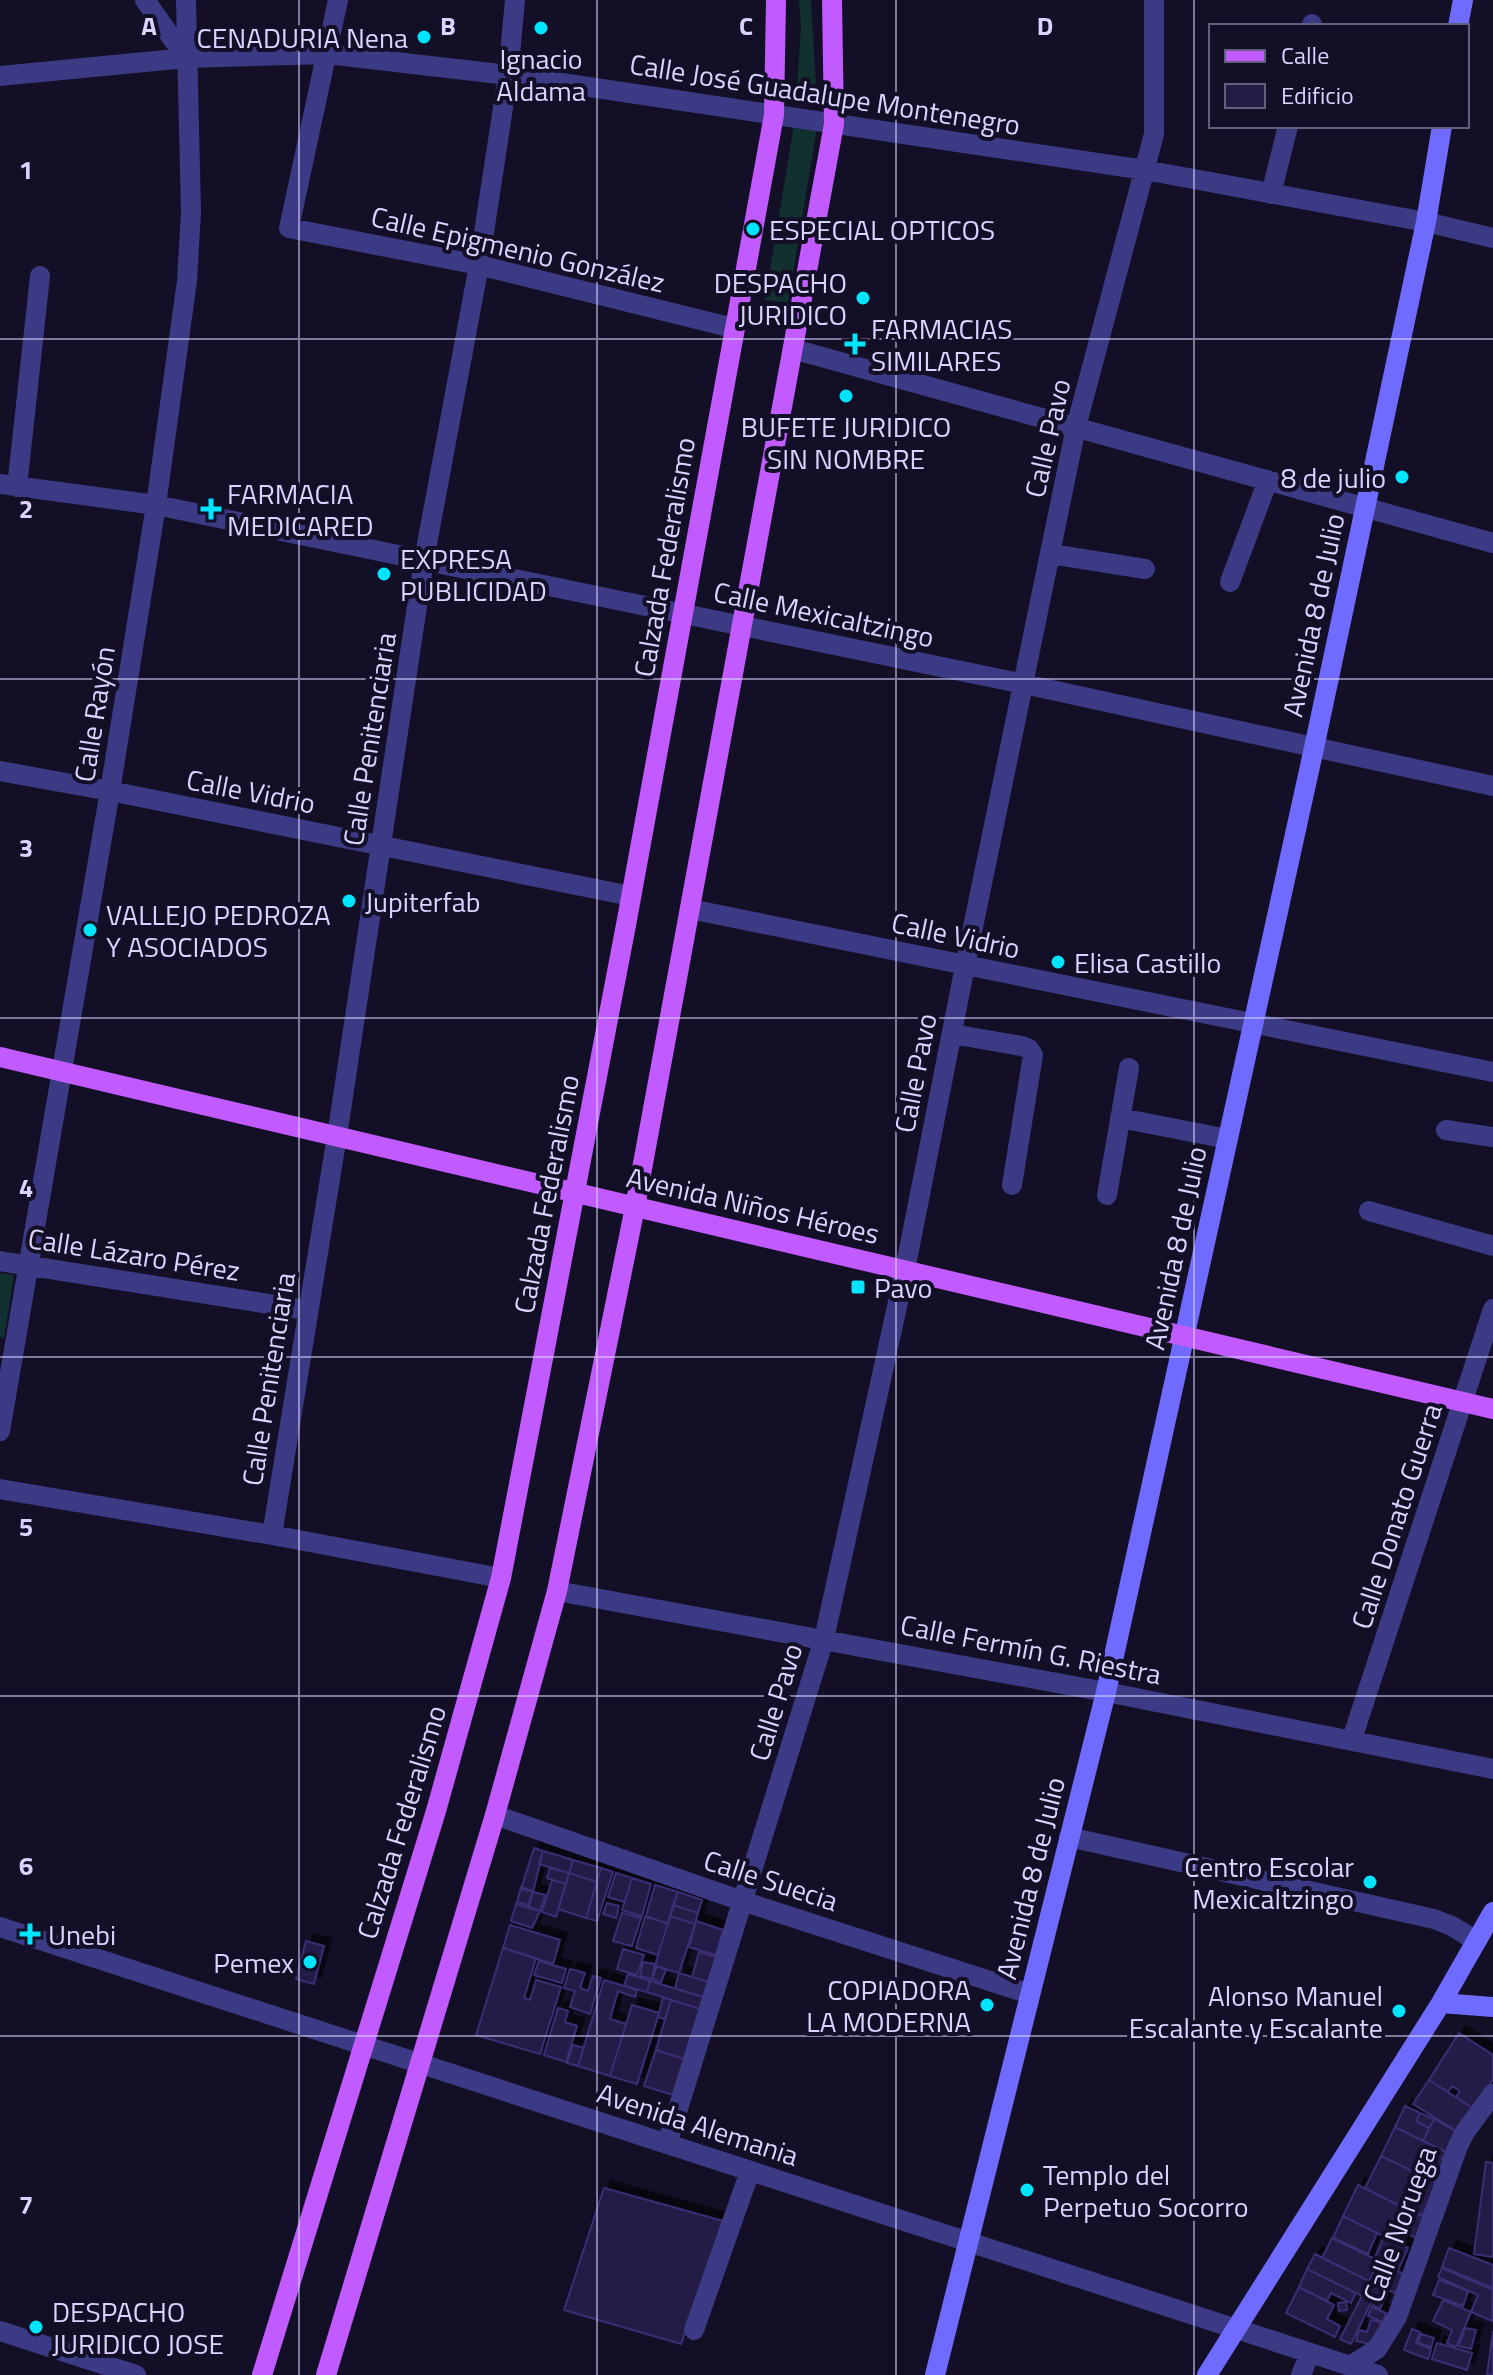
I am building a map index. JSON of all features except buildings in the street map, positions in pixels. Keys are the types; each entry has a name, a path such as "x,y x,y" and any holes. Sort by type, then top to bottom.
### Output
{"main road":[{"name":"Calzada Federalismo","path":"262,2375 436,1811 501,1578 631,896 774,115 776,0"},
{"path":"818,0 834,114"},
{"path":"326,2375 374,2216 415,2062 495,1815 557,1591 635,1207 834,114 832,0"},
{"name":"Avenida Niños Héroes","path":"0,1057 1493,1409"}],"street":[{"path":"145,0 186,58"},
{"name":"Calle Rayón","path":"0,1431 110,791 156,505 187,281 191,212 186,0"},
{"path":"327,54 338,0"},
{"name":"Calle Penitenciaria","path":"272,1535 337,1136 424,560 479,265 508,75 515,0"},
{"name":"Calle Pavo","path":"667,2144 824,1639 905,1270 1076,427 1154,134 1154,0"},
{"path":"1458,24 1463,0"},
{"name":"Calle José Guadalupe Montenegro","path":"0,76 186,58 327,54 508,75 774,115 834,114 1426,222 1493,238"},
{"name":"Calle Epigmenio González","path":"327,54 289,228 479,265 733,328"},
{"path":"1271,194 1288,128"},
{"name":"Avenida 8 de Julio","path":"935,2375 1106,1692 1314,748 1426,222 1442,128"},
{"path":"9,485 40,276"},
{"path":"793,349 1493,543"},
{"path":"1230,582 1268,480"},
{"name":"Calle Mexicaltzingo","path":"9,485 156,505 1024,684 1493,786"},
{"path":"1051,554 1145,569"},
{"name":"Calle Vidrio","path":"0,771 631,896"},
{"name":"Calle Vidrio","path":"690,909 1493,1072"},
{"path":"952,1034 1022,1046 1033,1055 1012,1185"},
{"path":"1107,1195 1129,1068"},
{"path":"1120,1118 1228,1139"},
{"path":"1446,1130 1493,1137"},
{"path":"1369,1211 1493,1246"},
{"name":"Calle Lázaro Pérez","path":"0,1261 307,1310"},
{"name":"Calle Donato Guerra","path":"1352,1739 1493,1309"},
{"path":"0,1489 501,1578"},
{"name":"Calle Fermín G. Riestra","path":"557,1591 1106,1692 1493,1769"},
{"name":"Calle Suecia","path":"495,1815 742,1901 1030,1994"},
{"path":"1069,1837 1434,1919 1476,1941"},
{"path":"1207,2375 1441,2003 1493,1912"},
{"name":"Avenida Alemania","path":"0,1927 1378,2375"},
{"path":"1441,2003 1493,2007"},
{"name":"Calle Noruega","path":"1350,2366 1377,2349 1397,2317 1458,2146 1493,2094"},
{"path":"694,2330 750,2171"},
{"path":"0,2331 136,2375"},
{"path":"1301,2375 1310,2353"}],"green space":[{"path":"799,0 811,0 817,104 796,102 801,27"},
{"path":"794,124 817,128 788,303 765,300"},
{"path":"0,1273 14,1275 4,1338 0,1337"}],"place":[{"name":"Ignacio Aldama","path":"541,28"},
{"name":"CENADURIA Nena","path":"424,37"},
{"name":"ESPECIAL OPTICOS","path":"753,229"},
{"name":"DESPACHO JURIDICO","path":"863,298"},
{"name":"FARMACIAS SIMILARES","path":"855,344"},
{"name":"BUFETE JURIDICO SIN NOMBRE","path":"846,396"},
{"name":"8 de julio","path":"1402,477"},
{"name":"FARMACIA MEDICARED","path":"211,509"},
{"name":"EXPRESA PUBLICIDAD","path":"384,574"},
{"name":"Jupiterfab","path":"349,901"},
{"name":"VALLEJO PEDROZA Y ASOCIADOS","path":"90,930"},
{"name":"Elisa Castillo","path":"1058,962"},
{"name":"Pavo","path":"858,1287"},
{"name":"Centro Escolar Mexicaltzingo","path":"1370,1882"},
{"name":"Unebi","path":"30,1934"},
{"name":"Pemex","path":"310,1962"},
{"name":"COPIADORA LA MODERNA","path":"987,2005"},
{"name":"Alonso Manuel Escalante y Escalante","path":"1399,2011"},
{"name":"Templo del Perpetuo Socorro","path":"1027,2190"},
{"name":"DESPACHO JURIDICO JOSE","path":"36,2327"}]}
